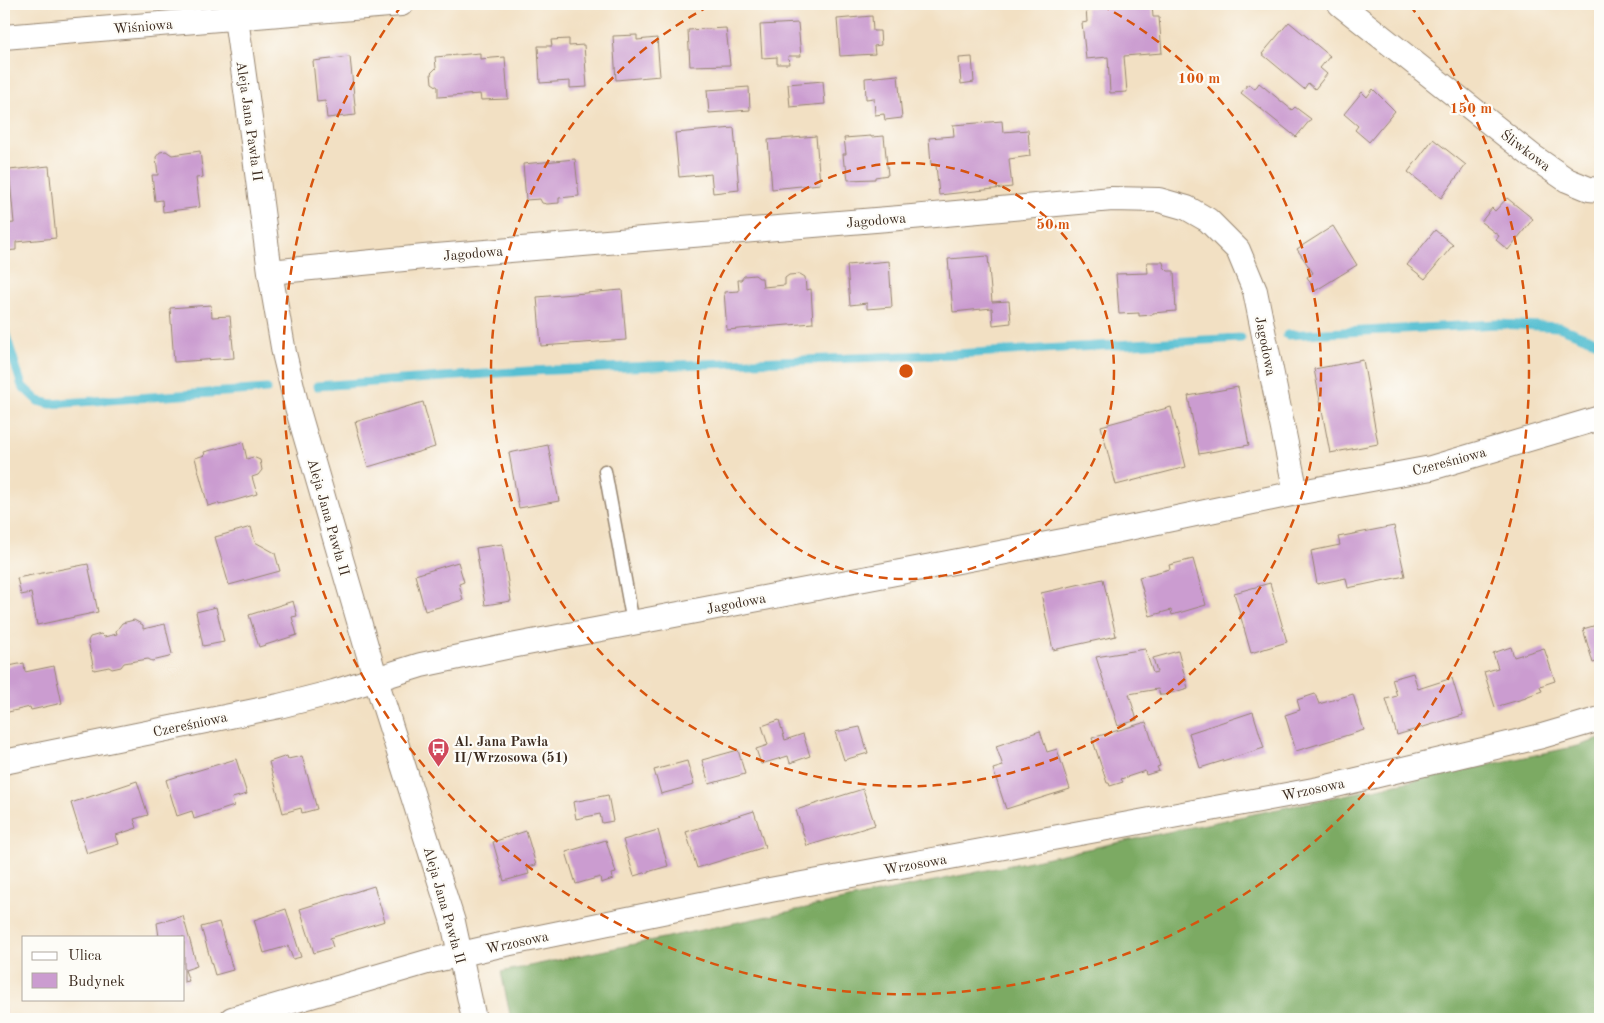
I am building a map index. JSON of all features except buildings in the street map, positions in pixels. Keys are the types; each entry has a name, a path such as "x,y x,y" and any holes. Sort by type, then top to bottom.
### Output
{"street":[{"name":"Wiśniowa","path":"4,37 235,11 401,4"},
{"name":"Śliwkowa","path":"1340,4 1532,156 1567,180 1589,189 1600,190"},
{"name":"Aleja Jana Pawła II","path":"235,11 270,272 284,353 297,408 376,680 453,922 474,1019"},
{"name":"Jagodowa","path":"270,272 434,256 912,218 1112,199 1159,200 1187,208 1208,220 1238,250 1255,291 1296,493 421,665 376,680"},
{"name":"Czereśniowa","path":"1296,493 1431,468 1600,418"},
{"name":"Czereśniowa","path":"4,762 279,706 376,680"},
{"name":"Wrzosowa","path":"232,1019 426,962 496,946 770,890 1319,789 1542,736 1600,719"}],"lane":[{"path":"605,471 633,623"}],"green space":[{"path":"1600,739 1600,1019 511,1019 501,972 1578,746"}],"waterway":[{"path":"1287,335 1498,324 1559,327 1600,343"},
{"path":"4,329 22,386 38,401 51,404 267,389"},
{"path":"317,386 529,371 954,354 1241,338"}],"place":[{"name":"Al. Jana Pawła II/Wrzosowa (51)","path":"438,768"}]}
